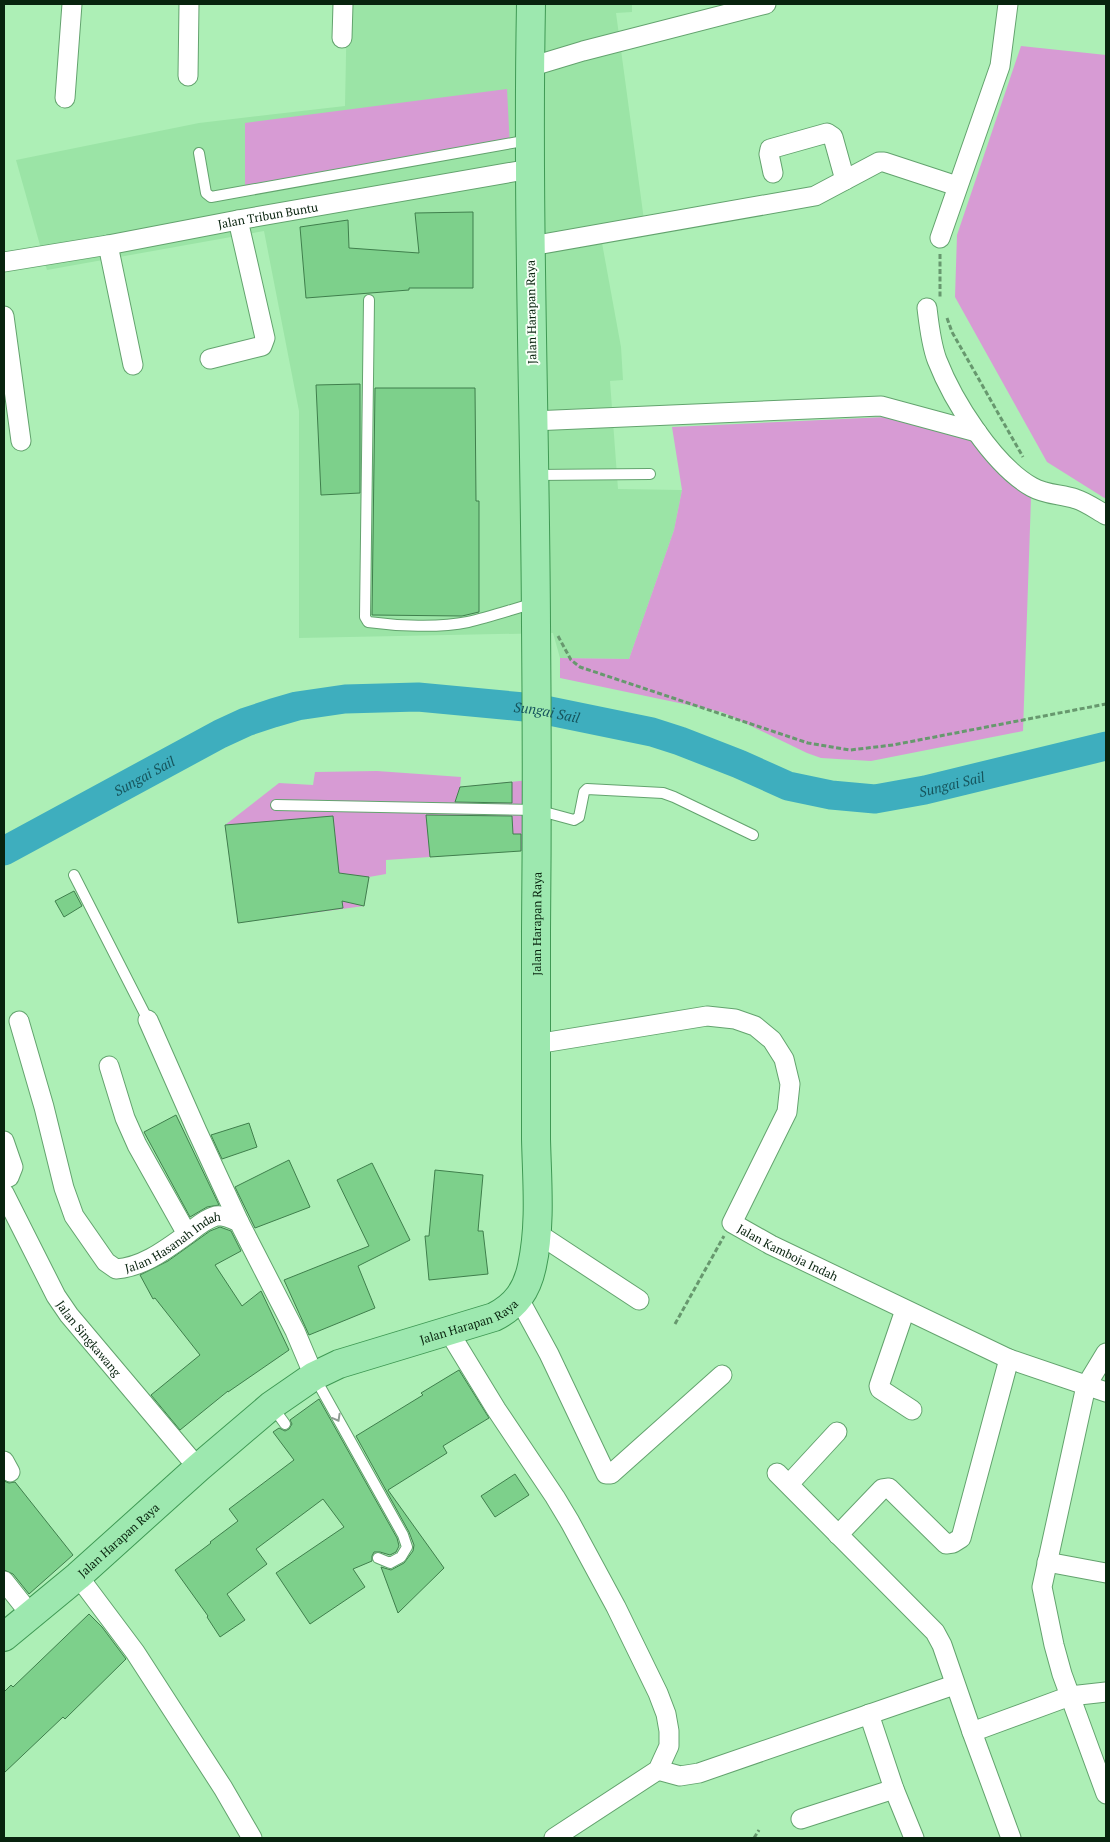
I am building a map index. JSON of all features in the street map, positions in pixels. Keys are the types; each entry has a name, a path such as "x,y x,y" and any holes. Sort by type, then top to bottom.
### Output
{"main road":[{"name":"Jalan Harapan Raya","path":"4,1638 78,1576 198,1468 278,1415 314,1376 339,1364 494,1317 519,1300 528,1282 537,1233 537,799 530,169 531,4"}],"street":[{"path":"65,98 72,4"},
{"path":"188,76 189,4"},
{"path":"342,38 343,4"},
{"path":"530,67 583,51 766,4"},
{"path":"940,238 1000,66 1008,4"},
{"path":"773,173 769,154 770,149 827,133 833,137 845,180"},
{"path":"531,246 808,197 821,193 874,164 884,162 957,186"},
{"name":"Jalan Tribun Buntu","path":"4,262 530,169"},
{"path":"210,358 262,346 265,343 266,338 238,220"},
{"path":"108,245 133,365"},
{"path":"935,307 936,358 948,385 977,432 995,455 1017,476 1033,487 1053,495 1077,500 1106,515"},
{"path":"4,316 21,441"},
{"path":"532,421 881,406 977,432"},
{"name":"Jalan Kamboja Indah","path":"536,1044 707,1016 735,1019 755,1026 772,1040 784,1059 790,1084 787,1112 732,1223 771,1245 1009,1360 1106,1392"},
{"path":"148,1020 239,1222"},
{"name":"Jalan Hasanah Indah","path":"19,1021 44,1108 64,1188 74,1216 106,1262 116,1269 135,1266 217,1216 224,1216 239,1222 295,1330 314,1376"},
{"path":"109,1066 125,1118 137,1145 187,1234"},
{"path":"4,1141 13,1167 9,1177 4,1179"},
{"name":"Jalan Singkawang","path":"4,1193 56,1296 198,1468"},
{"path":"537,1233 639,1300"},
{"path":"519,1300 549,1354 606,1474 611,1474 722,1375"},
{"path":"906,1310 879,1386 912,1410"},
{"path":"449,1332 496,1409 570,1522 616,1607 658,1693 669,1731 669,1746 658,1770 554,1838"},
{"path":"1106,1353 1086,1386 1042,1587 1054,1645 1070,1696 1106,1794"},
{"path":"838,1535 882,1489 889,1488 946,1544 958,1541 1009,1360"},
{"path":"837,1432 783,1479 935,1632 942,1645 954,1685 1011,1838"},
{"path":"1047,1562 1106,1573"},
{"path":"78,1576 135,1652 223,1788 252,1838"},
{"path":"4,1581 31,1615"},
{"path":"658,1770 680,1776 699,1773 954,1685"},
{"path":"972,1732 1070,1696 1106,1692"},
{"path":"869,1714 894,1789 914,1838"},
{"path":"801,1819 894,1789"}],"lane":[{"path":"199,153 206,193 211,197 530,140"},
{"path":"369,300 365,617 368,622 426,625 460,623 536,611"},
{"path":"533,475 650,474"},
{"path":"276,805 537,799 574,820 579,817 584,792 587,789 663,793 753,835"},
{"path":"74,875 148,1020"},
{"path":"314,1376 403,1535 407,1548 401,1557 390,1563 378,1558"}],"path":[{"path":"935,307 940,298 940,238"},
{"path":"946,316 952,332 1026,461"},
{"path":"536,611 556,632 571,660 580,667 808,743 850,750 893,745 1106,704"},
{"path":"675,1324 732,1223"},
{"path":"754,1838 759,1830"}],"shaded area":[{"path":"347,4 632,4 632,12 616,13 646,235 602,243 621,347 623,380 610,381 618,489 682,490 674,530 629,659 560,658 553,633 299,638 299,411 264,231 47,270 16,160 199,123 345,106"},
{"path":"1021,46 1106,55 1106,499 1047,462 955,297 957,235"},
{"path":"507,89 510,148 245,187 245,123"},
{"path":"886,417 972,440 1031,498 1023,731 871,761 821,758 722,712 560,678 560,658 629,659 674,530 682,490 672,427"},
{"path":"377,771 461,777 460,787 529,780 531,850 386,860 386,874 369,877 364,906 238,923 225,825 279,783 313,785 315,772"}],"building":[{"path":"473,212 473,288 409,288 409,290 306,298 300,227 348,220 349,248 419,253 415,213"},
{"path":"360,384 360,493 321,495 316,385"},
{"path":"375,388 475,388 476,501 479,501 479,612 462,616 372,615"},
{"path":"512,782 512,803 455,802 460,787"},
{"path":"426,815 512,816 513,834 521,834 521,851 430,857"},
{"path":"333,816 339,873 369,877 364,906 342,901 343,908 238,923 225,825"},
{"path":"74,891 82,906 64,917 55,901"},
{"path":"176,1115 219,1205 207,1207 190,1217 144,1132"},
{"path":"249,1123 257,1147 222,1159 211,1135"},
{"path":"289,1160 310,1207 255,1228 235,1187"},
{"path":"372,1163 410,1240 358,1266 375,1308 309,1335 284,1280 369,1246 337,1180"},
{"path":"435,1170 483,1175 478,1231 483,1231 488,1274 429,1280 425,1236 429,1236"},
{"path":"220,1227 231,1231 241,1251 215,1265 242,1306 261,1291 289,1350 228,1391 180,1430 151,1395 200,1355 155,1298 153,1299 140,1275 168,1261 210,1231"},
{"path":"459,1370 489,1418 443,1446 447,1453 388,1490 444,1568 398,1613 381,1567 391,1570 404,1563 413,1551 414,1545 409,1532 356,1436 423,1395 421,1393"},
{"path":"319,1399 397,1538 399,1546 396,1552 390,1555 374,1552 372,1561 353,1569 365,1587 310,1624 276,1573 344,1527 323,1499 256,1549 267,1564 227,1594 245,1620 220,1637 208,1616 175,1570 238,1521 229,1509 294,1460 273,1432 279,1428 285,1431 289,1429 292,1424 290,1420"},
{"path":"515,1474 529,1495 495,1517 481,1496"},
{"path":"4,1481 9,1483 15,1482 73,1555 29,1594 13,1574 4,1570"},
{"path":"89,1614 102,1627 126,1659 65,1719 63,1717 4,1773 4,1692 11,1685 13,1687"}],"waterway":[{"name":"Sungai Sail","path":"4,851 220,734 246,722 297,706 345,699 418,697 535,708 652,732 739,764 788,786 831,795 875,799 925,790 1106,746"}]}
